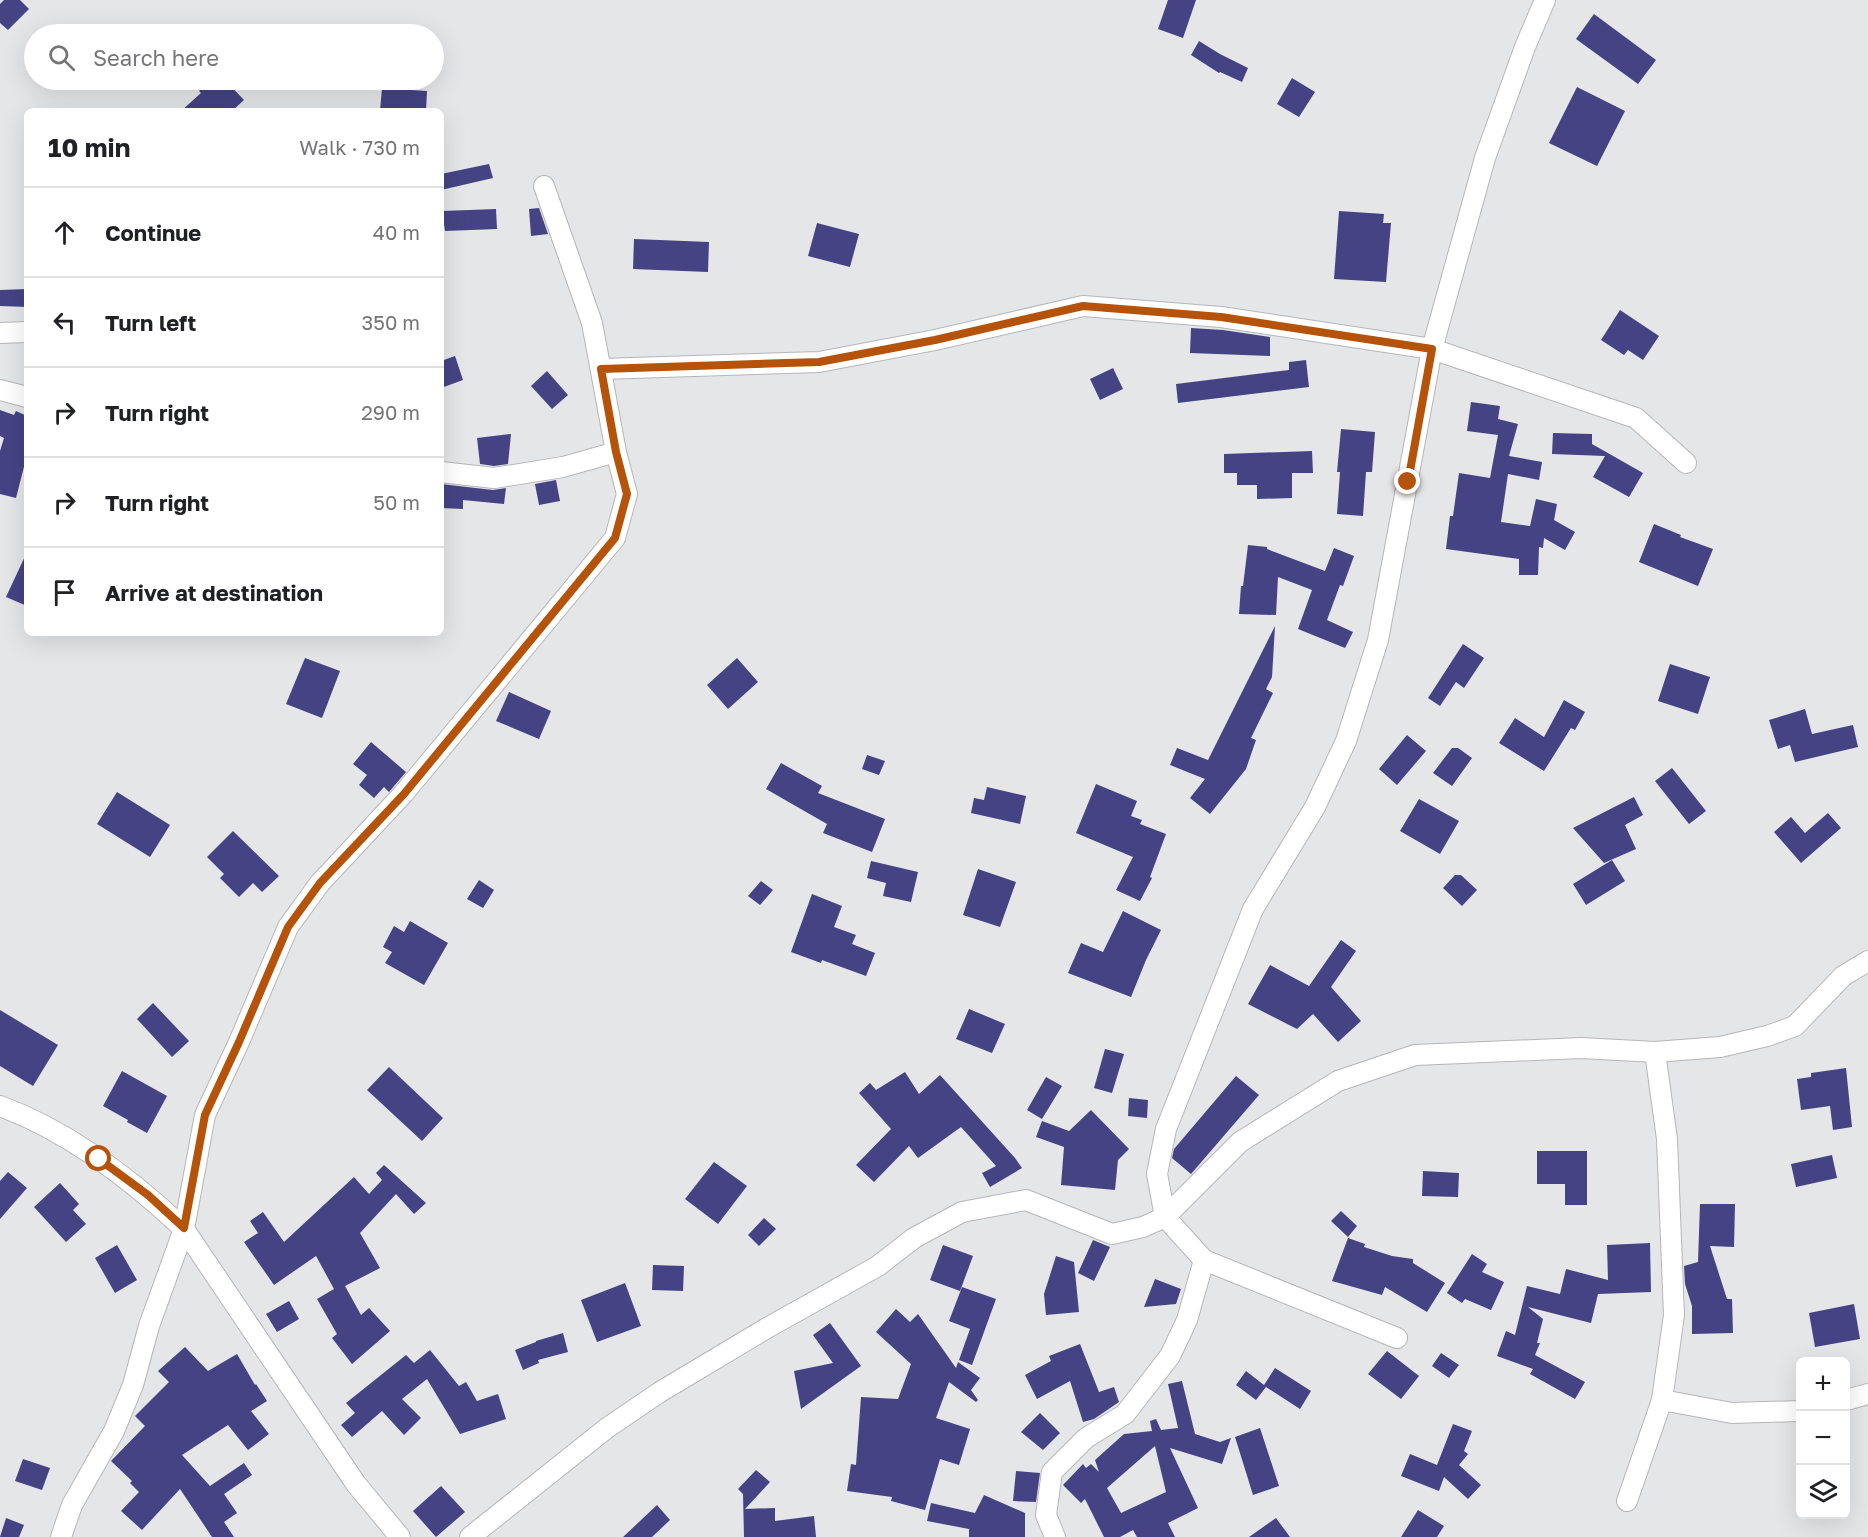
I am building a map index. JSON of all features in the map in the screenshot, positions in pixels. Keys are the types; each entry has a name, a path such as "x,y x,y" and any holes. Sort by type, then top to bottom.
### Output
{"street":[{"path":"1397,1338 1204,1260 1165,1217 1157,1174 1166,1129 1253,909 1315,807 1346,741 1378,640 1432,349 1485,158 1525,47 1545,0"},
{"path":"61,1537 72,1505 114,1431 133,1385 148,1326 184,1228 205,1115 288,927 320,883 404,794 615,538 627,494 616,452 592,323 544,186"},
{"path":"601,369 819,362 935,340 1083,306 1221,317 1432,349 1636,418 1686,463"},
{"path":"0,333 24,332"},
{"path":"0,390 24,396"},
{"path":"444,472 494,478 563,467 616,452"},
{"path":"470,1537 607,1428 660,1392 767,1328 878,1266 914,1238 962,1212 1026,1200 1112,1234 1143,1227 1165,1217 1240,1142 1338,1081 1415,1055 1581,1047 1656,1052 1720,1047 1767,1036 1795,1026 1844,976 1868,961"},
{"path":"1627,1502 1662,1401 1674,1316 1667,1139 1656,1052"},
{"path":"0,1106 29,1117 99,1159 148,1195 184,1228 356,1484 400,1537"},
{"path":"1055,1537 1046,1515 1053,1472 1086,1438 1125,1414 1170,1356 1187,1320 1204,1260"},
{"path":"1850,1399 1868,1394"},
{"path":"1662,1401 1732,1413 1796,1411"}],"building":[{"path":"4,0 20,0 29,9 8,30 0,23 0,4"},
{"path":"1168,0 1196,0 1183,38 1158,29"},
{"path":"1594,14 1656,60 1638,84 1576,39"},
{"path":"1199,41 1248,68 1242,82 1219,73 1191,55"},
{"path":"1292,78 1315,92 1299,117 1277,104"},
{"path":"1577,87 1625,111 1597,166 1549,143"},
{"path":"234,90 244,100 235,108 184,108 201,93 199,91"},
{"path":"382,90 427,91 426,108 380,108"},
{"path":"489,164 493,178 444,189 444,173"},
{"path":"539,208 548,234 531,236 529,209"},
{"path":"496,209 497,229 445,231 444,211"},
{"path":"1339,211 1384,214 1383,223 1391,223 1386,282 1334,279"},
{"path":"817,223 859,234 850,267 808,256"},
{"path":"634,239 709,242 708,272 633,269"},
{"path":"24,289 24,307 0,306 0,290"},
{"path":"1620,310 1659,336 1643,360 1628,350 1624,355 1601,340"},
{"path":"1191,328 1270,337 1270,356 1190,353"},
{"path":"455,356 463,380 444,387 444,360"},
{"path":"1306,360 1309,387 1178,403 1176,384 1289,370 1289,362"},
{"path":"1113,368 1123,389 1100,400 1090,379"},
{"path":"547,371 568,395 552,409 531,386"},
{"path":"1471,402 1500,406 1498,419 1518,424 1509,456 1542,462 1539,480 1508,474 1501,522 1530,526 1536,499 1557,504 1554,520 1575,532 1565,550 1544,538 1543,548 1539,547 1538,575 1519,575 1519,559 1446,549 1459,473 1490,478 1498,435 1467,431"},
{"path":"0,410 14,415 16,411 24,415 24,467 16,498 0,494 0,451 4,438 0,436"},
{"path":"1341,429 1375,432 1372,472 1366,472 1363,516 1337,514 1340,472 1337,472"},
{"path":"1553,433 1592,434 1592,444 1643,473 1629,497 1593,477 1605,456 1552,454"},
{"path":"511,434 508,464 494,466 480,464 477,438"},
{"path":"1312,451 1313,473 1292,473 1292,498 1257,499 1257,485 1237,485 1237,473 1224,473 1224,454"},
{"path":"556,480 560,501 539,505 535,484"},
{"path":"444,484 493,490 506,488 504,504 463,500 463,509 444,508"},
{"path":"1654,524 1681,535 1680,537 1713,549 1698,586 1639,562"},
{"path":"1248,545 1267,547 1267,549 1325,571 1334,548 1354,556 1327,620 1353,632 1345,648 1298,629 1312,590 1278,577 1276,615 1239,614"},
{"path":"24,558 24,605 6,597"},
{"path":"1275,626 1272,677 1266,689 1273,693 1251,738 1256,740 1246,769 1210,814 1190,798 1205,779 1170,765 1177,748 1208,760"},
{"path":"1463,644 1484,658 1464,688 1456,682 1440,706 1428,698"},
{"path":"305,658 340,671 322,718 286,704"},
{"path":"737,658 758,682 728,709 707,685"},
{"path":"1670,664 1710,677 1698,714 1658,701"},
{"path":"509,692 551,711 539,739 496,721"},
{"path":"1564,700 1585,712 1575,730 1571,728 1544,771 1499,743 1515,718 1544,737"},
{"path":"1805,709 1812,734 1853,725 1858,747 1795,762 1790,745 1778,749 1769,720"},
{"path":"1407,735 1426,751 1397,785 1379,769"},
{"path":"371,742 406,772 389,792 384,787 374,798 359,785 367,775 353,764"},
{"path":"1452,748 1458,748 1472,758 1452,786 1433,773"},
{"path":"867,755 885,761 879,775 862,769"},
{"path":"781,763 822,786 818,793 885,819 872,852 823,833 827,824 766,789"},
{"path":"1672,768 1706,811 1689,824 1655,781"},
{"path":"1096,784 1137,801 1131,816 1142,820 1140,824 1166,834 1150,877 1152,878 1140,901 1116,890 1133,857 1076,833"},
{"path":"987,787 1026,796 1020,824 971,813 974,798 984,800"},
{"path":"117,792 170,825 150,857 97,824"},
{"path":"1634,797 1643,815 1625,825 1636,849 1604,863 1573,828"},
{"path":"1419,799 1459,821 1440,854 1400,831"},
{"path":"1828,813 1841,828 1801,863 1774,832 1791,817 1805,833"},
{"path":"233,831 279,876 262,892 253,883 239,897 220,878 224,874 207,857"},
{"path":"1612,860 1625,881 1586,905 1573,884"},
{"path":"871,861 918,872 911,902 883,896 886,883 867,878"},
{"path":"978,869 1016,882 1000,927 963,915"},
{"path":"1455,875 1461,875 1477,890 1462,906 1443,888"},
{"path":"479,880 494,890 483,908 467,899"},
{"path":"761,881 773,890 760,905 748,896"},
{"path":"812,894 842,906 834,927 856,935 852,944 875,953 866,976 822,960 821,963 791,952"},
{"path":"1123,911 1161,930 1131,997 1068,973 1081,943 1103,952"},
{"path":"410,921 448,943 424,985 385,963 392,952 383,947 394,926 404,932"},
{"path":"1341,940 1356,951 1331,987 1361,1021 1338,1042 1313,1014 1297,1029 1248,1004 1270,965 1309,986"},
{"path":"153,1003 189,1041 172,1057 137,1019"},
{"path":"969,1009 1005,1024 992,1053 956,1039"},
{"path":"0,1010 58,1045 33,1086 0,1066"},
{"path":"1105,1049 1124,1054 1112,1093 1094,1088"},
{"path":"389,1067 443,1118 422,1141 367,1090"},
{"path":"1846,1068 1852,1127 1833,1130 1830,1106 1801,1110 1797,1079 1811,1077 1811,1073"},
{"path":"122,1071 167,1096 147,1133 103,1106"},
{"path":"905,1072 919,1094 940,1075 1022,1168 990,1187 982,1173 996,1166 961,1127 918,1158 909,1146 874,1182 856,1165 891,1129 859,1093 870,1083 876,1090"},
{"path":"1236,1076 1259,1095 1191,1174 1172,1158 1174,1149"},
{"path":"1046,1077 1062,1086 1042,1119 1027,1110"},
{"path":"1129,1098 1148,1100 1147,1118 1128,1116"},
{"path":"1091,1110 1129,1149 1118,1160 1115,1190 1061,1185 1064,1147 1036,1137 1042,1121 1069,1131"},
{"path":"1537,1151 1587,1151 1587,1205 1565,1205 1565,1184 1537,1184"},
{"path":"1832,1155 1837,1178 1796,1187 1791,1164"},
{"path":"714,1162 747,1186 718,1224 685,1199"},
{"path":"384,1165 426,1203 414,1214 396,1194 360,1233 380,1268 345,1286 361,1315 369,1308 390,1331 352,1364 332,1338 337,1334 317,1299 334,1289 316,1256 274,1285 244,1242 258,1233 250,1221 263,1212 284,1242 354,1177 369,1194 382,1180 376,1173"},
{"path":"1423,1171 1459,1173 1458,1197 1422,1196"},
{"path":"8,1172 27,1188 0,1219 0,1181"},
{"path":"60,1183 79,1204 73,1210 86,1224 66,1242 34,1207"},
{"path":"1700,1204 1735,1204 1734,1247 1710,1246 1727,1299 1732,1299 1733,1333 1692,1334 1692,1306 1685,1284 1684,1266 1698,1262"},
{"path":"1341,1211 1357,1226 1348,1237 1331,1221"},
{"path":"764,1218 776,1229 759,1246 748,1235"},
{"path":"1348,1238 1365,1244 1364,1247 1392,1256 1413,1259 1413,1263 1445,1283 1427,1312 1385,1287 1382,1295 1332,1281"},
{"path":"1093,1240 1110,1247 1094,1281 1078,1273"},
{"path":"1650,1243 1651,1292 1598,1294 1591,1323 1528,1307 1543,1319 1537,1343 1540,1343 1535,1355 1585,1382 1575,1399 1530,1374 1533,1369 1497,1356 1506,1331 1515,1335 1527,1286 1560,1294 1566,1269 1608,1280 1607,1245"},
{"path":"117,1245 137,1280 115,1293 95,1258"},
{"path":"943,1245 973,1256 960,1291 930,1280"},
{"path":"1472,1254 1487,1264 1482,1272 1504,1282 1491,1310 1465,1299 1462,1303 1447,1293"},
{"path":"1056,1256 1074,1262 1079,1312 1046,1315 1044,1294"},
{"path":"653,1265 684,1266 683,1291 652,1290"},
{"path":"1155,1279 1181,1289 1176,1304 1144,1307"},
{"path":"625,1283 641,1326 597,1342 581,1300"},
{"path":"962,1287 996,1299 972,1365 959,1360 970,1329 949,1321"},
{"path":"289,1301 299,1319 277,1332 266,1314"},
{"path":"1854,1304 1860,1339 1815,1347 1809,1313"},
{"path":"896,1309 910,1322 918,1314 956,1368 958,1362 980,1378 971,1390 978,1400 976,1402 949,1382 936,1418 970,1429 959,1465 940,1459 925,1510 891,1501 892,1497 847,1491 851,1464 856,1465 861,1397 898,1399 911,1364 876,1332"},
{"path":"830,1323 861,1366 801,1409 794,1371 833,1363 813,1335"},
{"path":"563,1333 568,1352 538,1360 539,1363 523,1370 515,1350"},
{"path":"1080,1344 1099,1392 1114,1387 1119,1402 1094,1419 1083,1422 1070,1381 1037,1399 1025,1375 1051,1361 1049,1356"},
{"path":"185,1347 208,1371 237,1354 267,1401 251,1411 269,1434 248,1450 228,1425 182,1455 210,1486 244,1463 252,1475 224,1494 237,1513 224,1522 234,1537 212,1537 180,1489 142,1530 121,1511 139,1492 130,1483 132,1481 111,1461 145,1426 135,1416 169,1382 158,1371"},
{"path":"430,1350 459,1386 466,1382 477,1401 498,1394 506,1419 460,1434 427,1379 402,1399 421,1418 404,1435 382,1411 352,1437 341,1425 355,1413 346,1403 406,1355 414,1363"},
{"path":"1387,1351 1419,1376 1401,1399 1368,1374"},
{"path":"1441,1353 1459,1365 1449,1378 1432,1366"},
{"path":"1275,1368 1311,1391 1300,1409 1266,1387 1256,1400 1236,1385 1246,1371 1264,1385"},
{"path":"1182,1381 1195,1434 1220,1442 1231,1438 1222,1464 1170,1448 1198,1508 1168,1523 1175,1537 1137,1537 1133,1530 1120,1537 1104,1537 1085,1499 1081,1503 1063,1485 1083,1464 1086,1468 1091,1464 1099,1472 1095,1460 1124,1434 1152,1431 1150,1421 1156,1419 1161,1430 1178,1428 1168,1384","holes":["1155,1446 1166,1492 1121,1513 1107,1488"]},
{"path":"1040,1413 1060,1433 1043,1450 1021,1432"},
{"path":"1453,1424 1472,1431 1464,1451 1468,1454 1459,1465 1481,1485 1468,1499 1444,1477 1439,1491 1401,1476 1410,1454 1437,1465"},
{"path":"1260,1428 1279,1486 1253,1495 1235,1437"},
{"path":"23,1459 50,1468 42,1490 15,1481"},
{"path":"756,1470 770,1482 745,1509 775,1508 775,1521 814,1516 816,1537 744,1537 743,1494 738,1489"},
{"path":"1016,1471 1040,1473 1036,1502 1013,1501"},
{"path":"441,1486 465,1512 436,1537 413,1511"},
{"path":"984,1495 1025,1513 1025,1537 969,1537 969,1529 927,1521 931,1503 975,1513"},
{"path":"657,1505 670,1520 652,1537 623,1537"},
{"path":"1418,1510 1444,1526 1437,1537 1401,1537"},
{"path":"6,1518 24,1525 19,1537 0,1537"},
{"path":"1276,1518 1290,1537 1249,1537"}],"route":[{"path":"99,1159 148,1195 184,1228 205,1115 288,927 320,883 404,794 615,538 627,494 616,452 601,369 819,362 935,340 1083,306 1221,317 1432,349 1408,482"}]}
